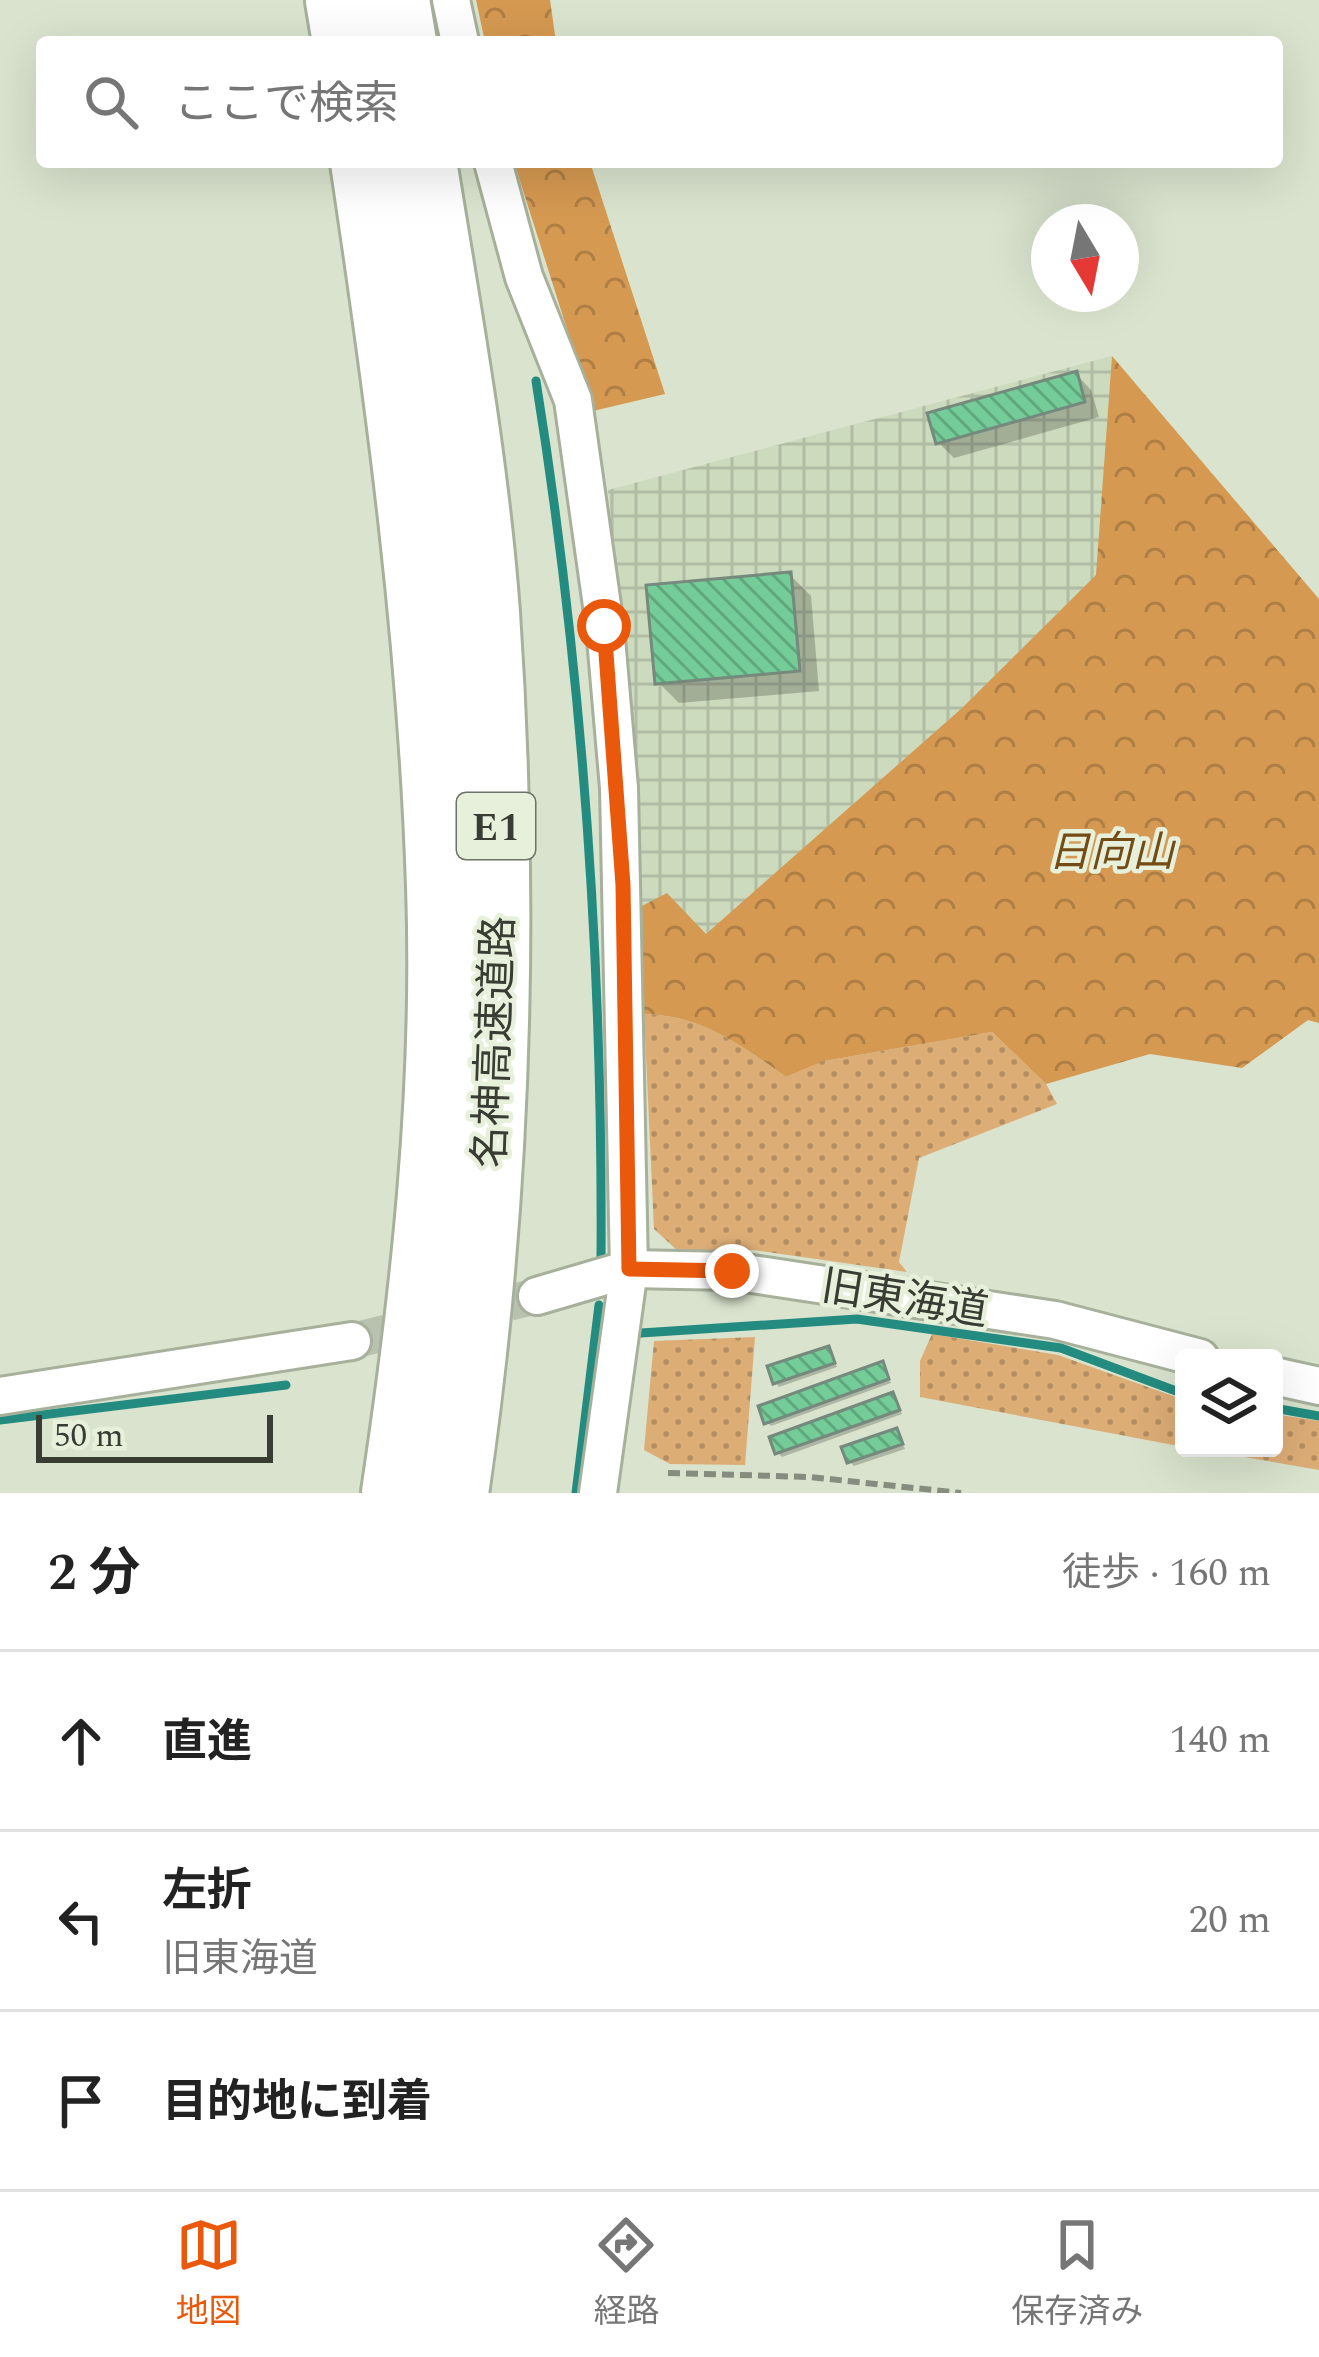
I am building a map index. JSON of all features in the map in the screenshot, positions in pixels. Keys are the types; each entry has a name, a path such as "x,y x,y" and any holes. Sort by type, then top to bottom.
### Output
{"highway":[{"path":"339,0 345,36"},
{"path":"396,0 402,36"},
{"name":"名神高速道路","path":"365,168 425,615 441,889 437,1103 424,1259 395,1493"},
{"name":"名神高速道路","path":"424,168 453,343 486,609 499,889 484,1262 454,1493"}],"street":[{"path":"451,0 459,36"},
{"path":"495,168 524,277 573,400 604,626 623,885 629,1269 598,1493"},
{"name":"旧東海道","path":"537,1296 629,1269 732,1271 1055,1320 1175,1351"},
{"path":"0,1396 352,1341"},
{"path":"1283,1378 1319,1386"}],"path":[{"path":"668,1473 810,1477 961,1493"}],"shaded area":[{"path":"1112,356 1097,575 962,708 706,935 668,894 642,906 638,799 608,490"},
{"path":"644,1014 702,1026 786,1077 824,1061 992,1032 1046,1084 1057,1104 919,1158 899,1262 907,1272 753,1250 679,1252 654,1229"},
{"path":"932,1334 1058,1355 1175,1397 1175,1445 920,1397 920,1361"},
{"path":"755,1337 745,1465 670,1464 644,1450 654,1341"},
{"path":"1283,1415 1319,1421 1319,1470 1244,1457 1283,1457"}],"green space":[{"path":"476,0 550,0 555,36 484,36"},
{"path":"516,168 592,168 665,394 593,411"},
{"name":"日向山","path":"1112,356 1319,599 1319,1023 1308,1020 1242,1068 1150,1054 1046,1084 992,1032 824,1061 786,1077 702,1026 644,1014 642,906 667,893 706,934 962,708 1096,575"}],"building":[{"path":"1077,371 1085,402 936,444 927,413"},
{"path":"791,572 800,671 655,684 646,585"},
{"path":"829,1346 835,1363 773,1384 767,1366"},
{"path":"883,1361 889,1379 764,1424 758,1406"},
{"path":"893,1392 900,1410 775,1454 769,1437"},
{"path":"897,1428 903,1444 847,1463 841,1447"}],"waterway":[{"path":"536,381 566,600 587,820 598,1039 601,1261"},
{"path":"576,1493 599,1305"},
{"path":"641,1333 857,1319 1061,1348 1175,1391"},
{"path":"0,1420 286,1385"},
{"path":"1283,1410 1319,1416"}],"tunnel":[{"path":"352,1341 537,1296"}],"route":[{"path":"604,626 623,885 629,1269 732,1271"}]}
